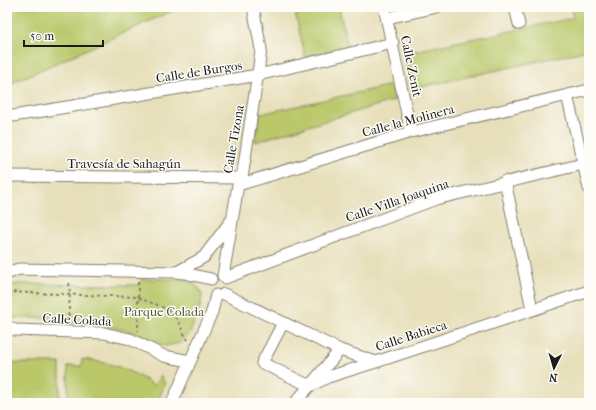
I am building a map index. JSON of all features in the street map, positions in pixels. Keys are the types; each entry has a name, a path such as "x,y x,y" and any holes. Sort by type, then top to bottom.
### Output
{"street":[{"name":"Calle Tizona","path":"224,277 232,220 240,182 261,49 253,7"},
{"path":"386,12 437,7"},
{"path":"515,7 519,24"},
{"name":"Calle Zenit","path":"386,12 411,132"},
{"name":"Calle de Burgos","path":"7,117 258,75 393,43"},
{"name":"Calle la Molinera","path":"240,182 411,132 589,90"},
{"path":"568,95 589,185"},
{"name":"Calle Villa Joaquina","path":"224,277 436,199 505,181 583,164"},
{"name":"Travesía de Sahagún","path":"7,176 240,182"},
{"path":"505,181 532,309"},
{"path":"175,272 204,257 232,220"},
{"path":"7,274 18,269 175,272 211,279 214,276 224,277 229,285 220,294 172,403"},
{"path":"211,279 209,288 220,294"},
{"name":"Calle Babieca","path":"220,294 340,350 376,362 589,291"},
{"path":"283,323 262,363 310,386"},
{"name":"Calle Colada","path":"7,326 15,330 104,333 130,338 164,356 190,362"},
{"path":"294,403 340,350"},
{"path":"310,386 328,376 376,362"}],"path":[{"path":"138,279 138,334"},
{"path":"68,325 70,294 69,280"},
{"path":"7,292 137,297 151,304 164,308 173,314 189,342"}],"green space":[{"path":"7,7 181,7 7,85"},
{"path":"294,7 339,7 348,48 305,57"},
{"path":"570,7 589,7 589,50 412,89 404,53 573,18"},
{"path":"392,85 395,100 255,142 260,114"},
{"name":"Parque Colada","path":"141,279 187,279 199,288 202,295 201,305 190,333 181,343 165,346 132,332 106,326 71,323 71,318 12,318 9,315 7,307 11,286 16,284 138,285 140,284"},
{"path":"82,359 102,362 129,371 138,375 154,386 160,375 165,384 157,403 68,403 68,366 82,366"},
{"path":"7,363 60,363 60,403 7,403"}]}
